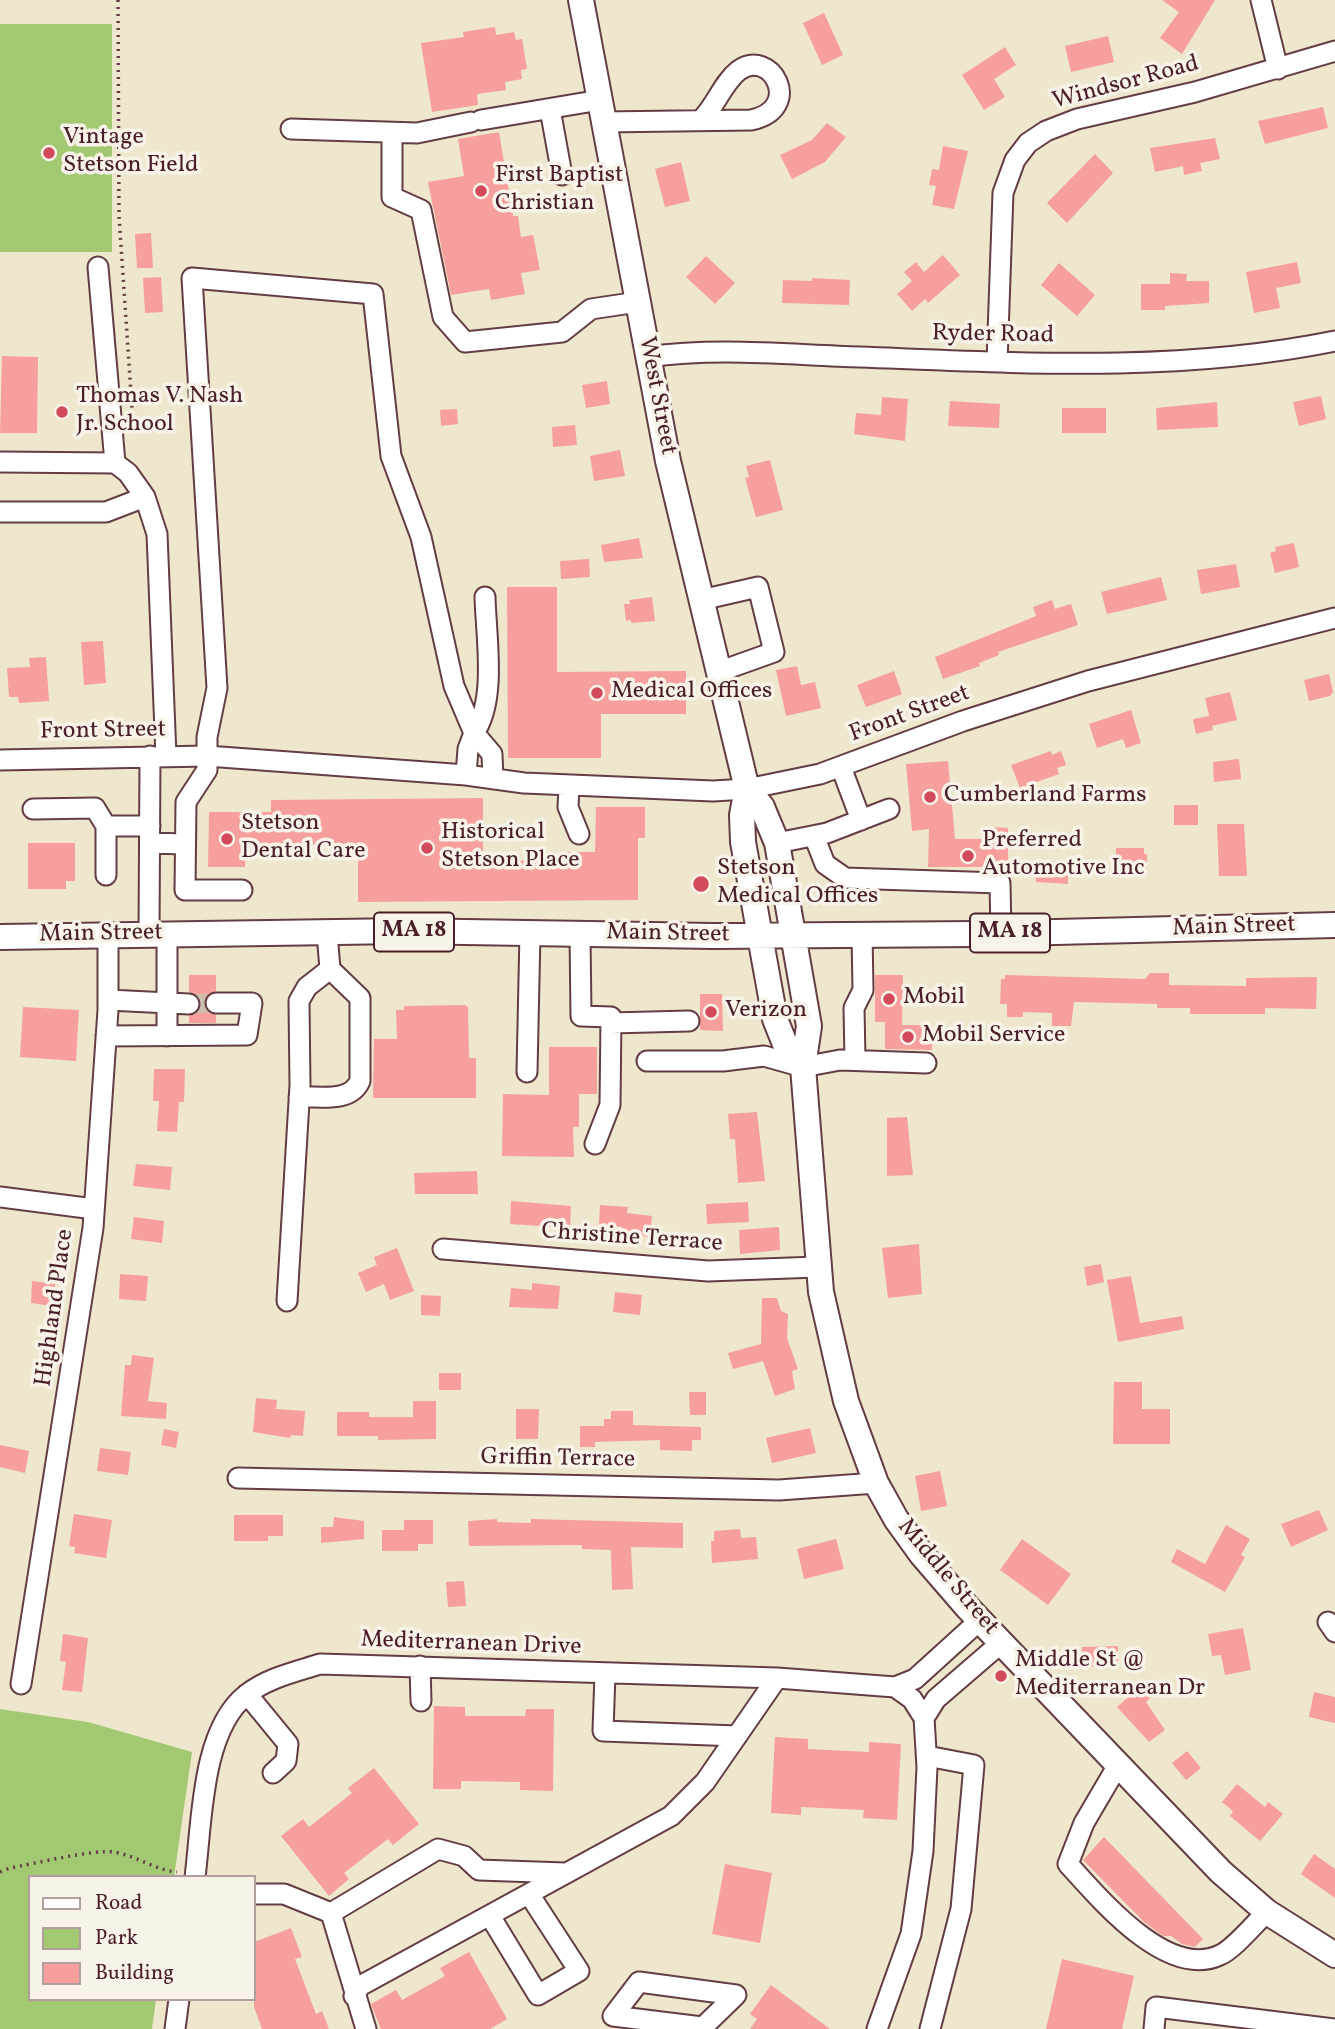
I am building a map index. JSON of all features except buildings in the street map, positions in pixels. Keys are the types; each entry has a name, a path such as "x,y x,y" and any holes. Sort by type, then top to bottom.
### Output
{"main road":[{"name":"West Street","path":"581,0 673,486 747,789"},
{"name":"Middle Street","path":"747,789 762,807 777,843 809,1026 803,1067 817,1267 824,1313 846,1401 876,1483 896,1519 922,1555 979,1620 1221,1872 1267,1912 1335,1955"},
{"path":"747,789 742,815 743,842 778,1032 803,1067"},
{"name":"Main Street","path":"0,937 327,933 1001,934 1335,925"}],"street":[{"path":"1261,0 1278,69"},
{"name":"Windsor Road","path":"997,362 1003,193 1015,160 1028,143 1046,131 1077,119 1278,69 1335,51"},
{"path":"550,108 562,176"},
{"path":"291,129 416,133 550,108 702,119"},
{"path":"392,133 392,197 421,210 443,317 465,342 562,332 591,309 638,302"},
{"path":"98,267 115,463"},
{"path":"242,890 185,890 186,802 207,770 207,737 217,688 192,278 373,293 394,468 421,537 451,674 474,733 492,754 493,779"},
{"name":"Ryder Road","path":"648,357 715,352 997,362 1165,363 1277,353 1335,341"},
{"path":"0,462 115,463 128,473 145,496 158,543 158,756 150,835 167,1036"},
{"path":"0,512 106,512 145,496"},
{"path":"701,600 758,587 774,652 718,672"},
{"path":"466,775 468,749 485,715 487,698 485,597"},
{"name":"Front Street","path":"0,760 207,756 466,775 569,786 713,791 747,789 797,780 841,766 1039,696 1335,618"},
{"path":"841,766 861,820"},
{"path":"569,786 568,807 579,834"},
{"path":"33,809 95,808 106,826 106,876"},
{"path":"777,843 814,836 889,809"},
{"path":"106,826 185,844"},
{"path":"814,836 825,864 845,878 1000,883 1001,934"},
{"path":"299,1097 348,1096 356,1090 360,1080 360,998 330,969 327,933"},
{"path":"527,1072 530,933"},
{"path":"580,934 582,1016 611,1017 610,1105 594,1144"},
{"path":"855,1060 854,1008 863,990 862,934"},
{"name":"Highland Place","path":"21,1684 81,1316 94,1209 108,1000 108,935"},
{"path":"287,1301 299,1097 299,1001 307,986 330,969"},
{"path":"108,1000 189,1004"},
{"path":"106,1036 247,1035 252,1020 252,1003 216,1003"},
{"path":"611,1023 689,1021"},
{"path":"647,1061 723,1061 764,1056 803,1067 855,1060 926,1063"},
{"path":"0,1197 94,1209"},
{"name":"Christine Terrace","path":"443,1249 708,1270 817,1267"},
{"name":"Griffin Terrace","path":"238,1478 779,1490 876,1483"},
{"path":"895,1687 915,1679 979,1620"},
{"path":"924,1718 936,1699 1001,1643"},
{"name":"Mediterranean Drive","path":"195,1875 209,1769 218,1730 232,1708 247,1694 270,1680 320,1664 777,1678 895,1687"},
{"path":"420,1666 421,1701"},
{"path":"605,1674 603,1731 737,1736"},
{"path":"354,1996 360,1986 671,1816 705,1782 777,1678"},
{"path":"877,2029 900,1972 919,1892 927,1756 924,1718 912,1699 895,1687"},
{"path":"247,1694 288,1744 286,1761 273,1773"},
{"path":"927,1756 974,1765 961,1909 930,2029"},
{"path":"1118,1765 1084,1823 1069,1864 1091,1889 1155,1947 1185,1960 1220,1955 1267,1912"},
{"path":"331,1913 438,1849 464,1856 479,1870 566,1872"},
{"path":"256,1894 284,1894 331,1913"},
{"path":"490,1916 538,1995 579,1970 529,1894"},
{"path":"331,1913 366,2029"},
{"path":"639,1982 736,1995 702,2028 651,2021 612,2016 639,1982"},
{"path":"177,2026 179,2001"},
{"path":"1154,2029 1156,2007 1335,2029"}],"path":[{"path":"118,0 120,243 133,425"},
{"path":"0,1872 10,1868 113,1852 148,1862 162,1871 195,1875"}],"green space":[{"name":"Vintage Stetson Field","path":"0,24 112,24 112,252 0,252"},
{"path":"0,1709 88,1722 192,1752 174,1875 28,1875 28,2001 156,2001 152,2029 0,2029"}],"tunnel":[{"path":"189,1004 216,1003"}],"place":[{"name":"Vintage Stetson Field","path":"49,153"},
{"name":"First Baptist Christian","path":"481,191"},
{"name":"Thomas V. Nash Jr. School","path":"62,412"},
{"name":"Medical Offices","path":"597,693"},
{"name":"Cumberland Farms","path":"930,797"},
{"name":"Stetson Dental Care","path":"227,839"},
{"name":"Historical Stetson Place","path":"427,848"},
{"name":"Preferred Automotive Inc","path":"968,856"},
{"name":"Stetson Medical Offices","path":"701,884"},
{"name":"Mobil","path":"889,999"},
{"name":"Verizon","path":"711,1012"},
{"name":"Mobil Service","path":"908,1037"},
{"name":"Middle St @ Mediterranean Dr","path":"1001,1676"}]}
